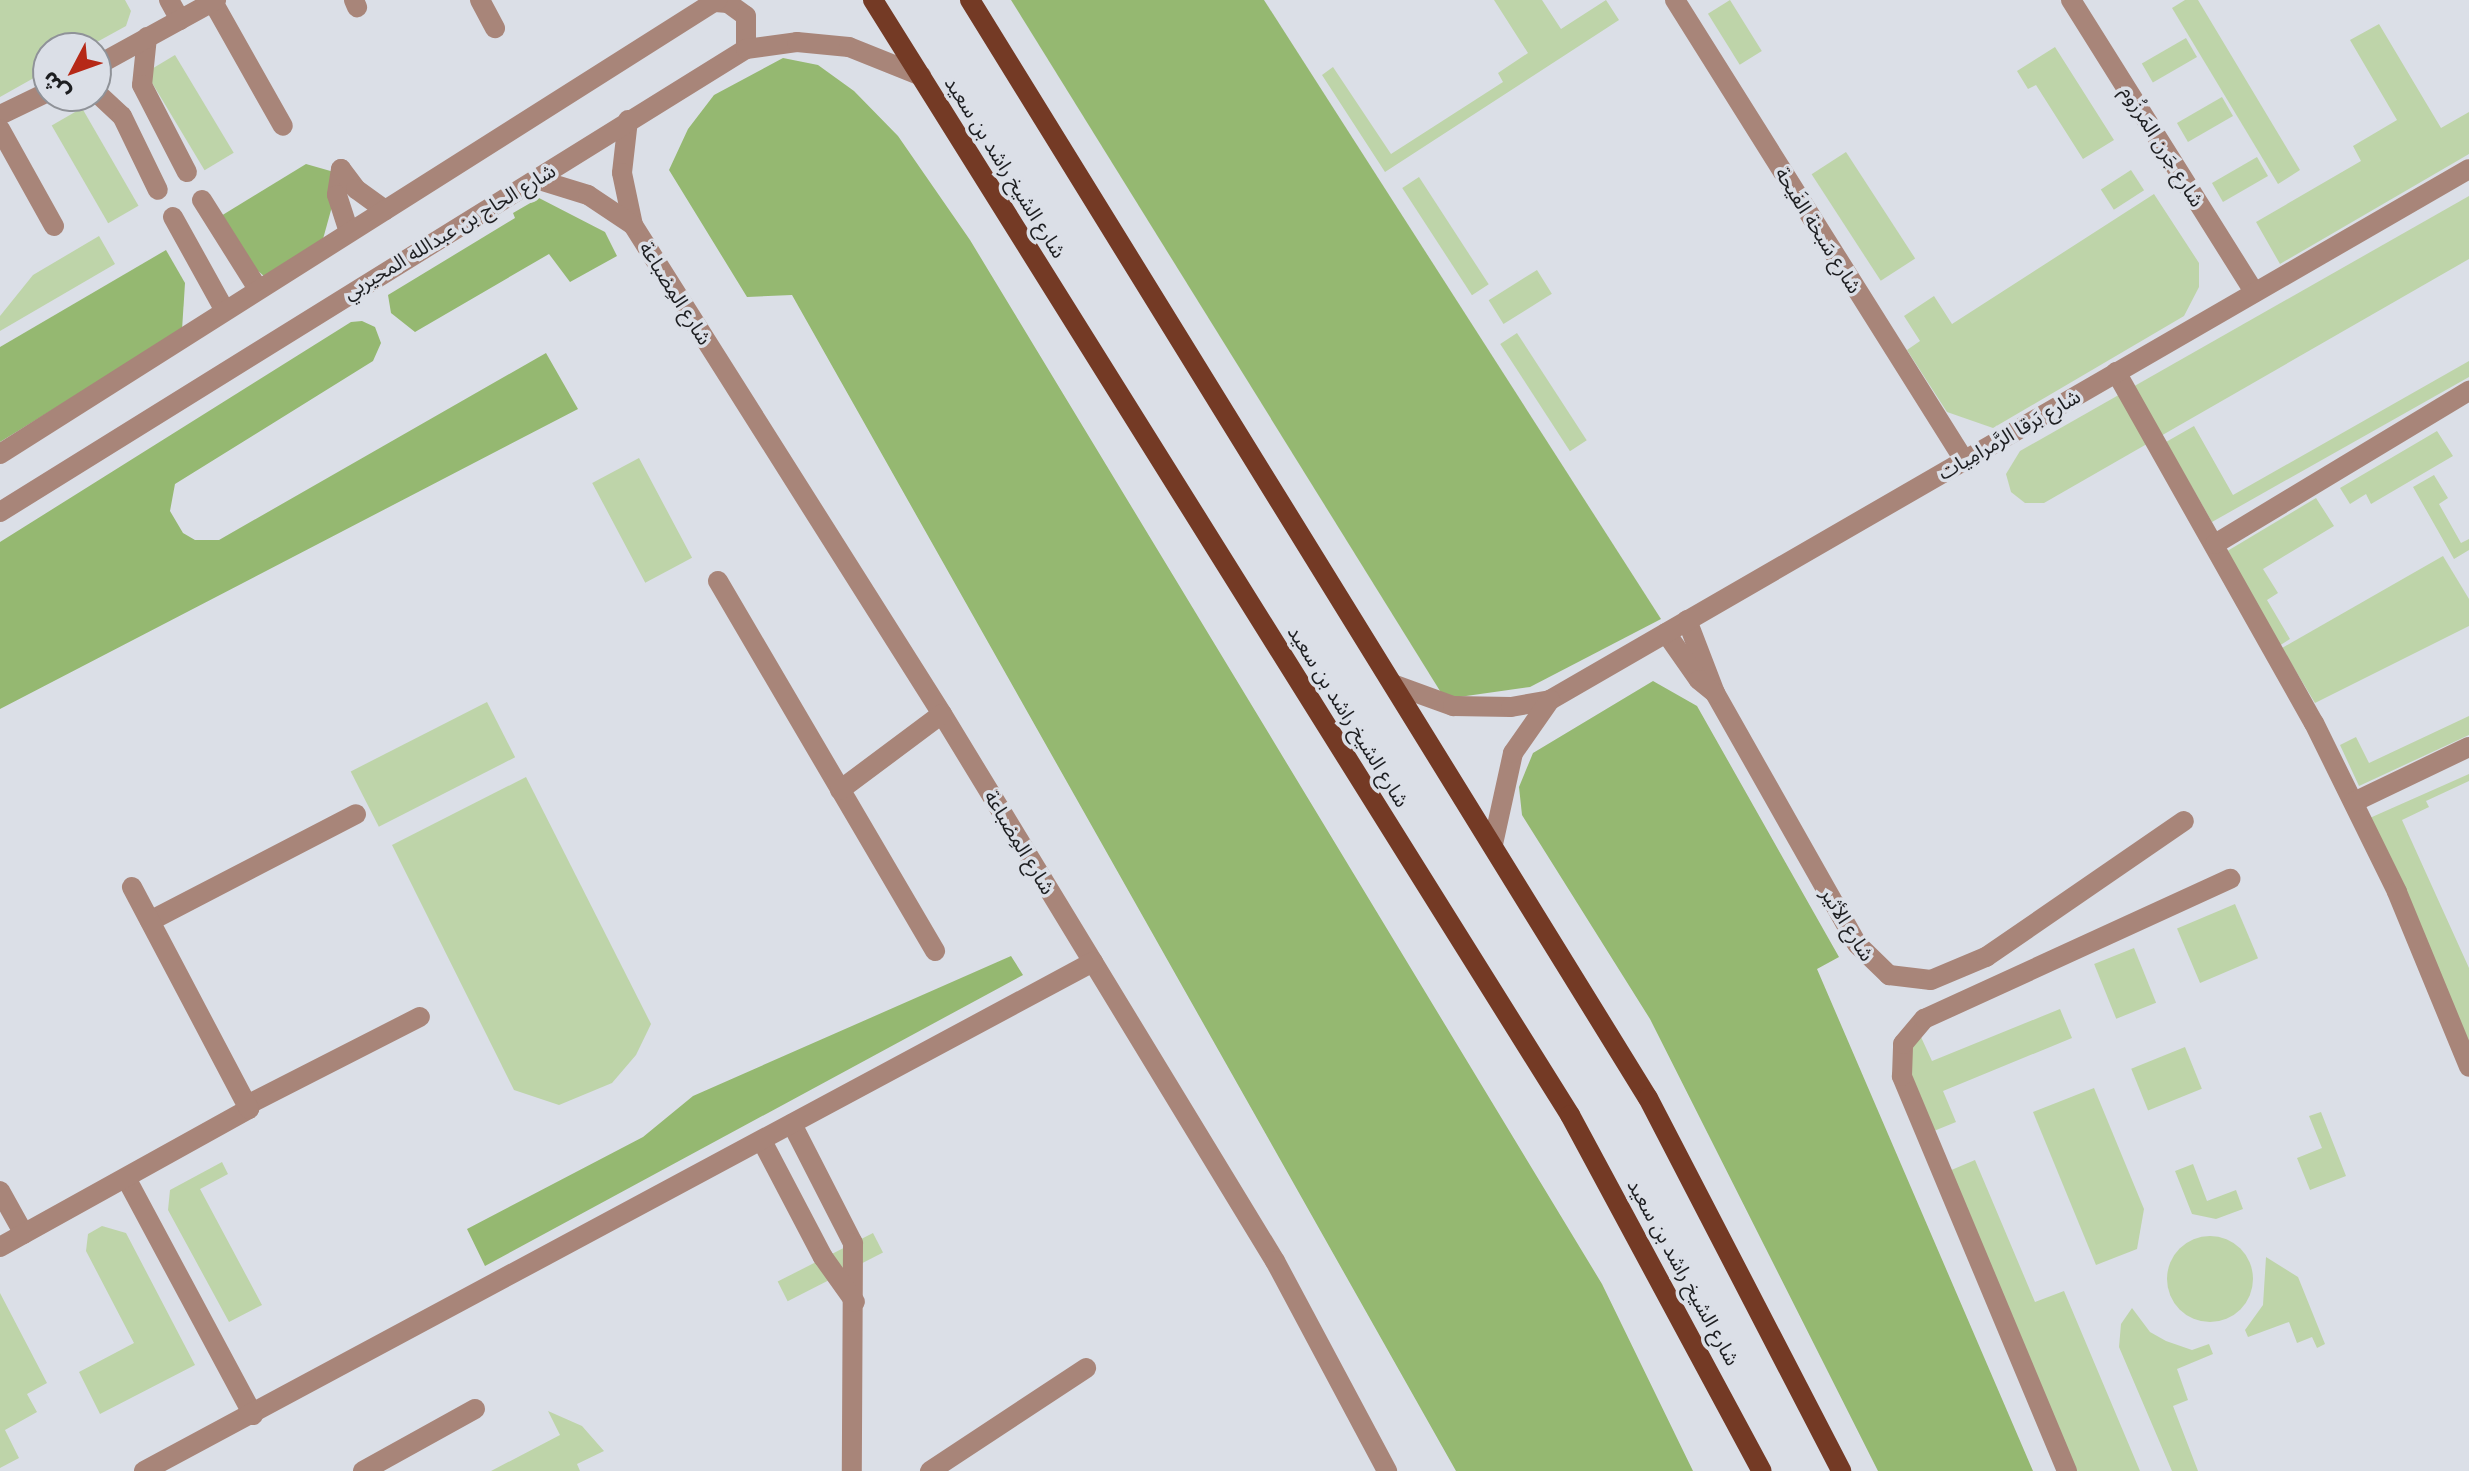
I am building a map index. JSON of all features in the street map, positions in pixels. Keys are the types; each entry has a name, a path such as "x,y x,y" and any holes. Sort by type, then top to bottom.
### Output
{"main road":[{"name":"شارع الشيخ راشد بن سعيد","path":"873,0 1570,1115 1762,1471"},
{"path":"970,0 1648,1098 1841,1471"}],"street":[{"path":"169,0 180,20"},
{"path":"480,0 495,28"},
{"name":"شارع سَبخة الفَيحة","path":"1675,0 1964,460"},
{"name":"شارع جَرن المَرزُوم","path":"2071,0 2254,292"},
{"path":"112,57 214,1 283,126"},
{"path":"0,454 716,1 728,3 746,16 746,49"},
{"path":"147,37 142,85 187,172"},
{"name":"شارع الحاج بن عبدالله المحيربي","path":"0,512 746,49 797,42 849,47 921,76"},
{"path":"0,115 32,100"},
{"path":"112,104 158,190"},
{"name":"شارع المِضباعة","path":"628,120 622,173 633,225 942,714 1275,1261 1387,1471"},
{"path":"0,129 54,226"},
{"path":"137,146 165,132"},
{"path":"349,232 337,195 341,169 356,189 385,210"},
{"name":"شارع بَرقا الرَّمرامِيات","path":"1395,685 1453,706 1497,708 1550,700 2469,169"},
{"name":"شارع المِضباعة","path":"536,179 588,195 633,225"},
{"path":"202,200 258,289"},
{"path":"173,217 225,311"},
{"path":"186,239 215,222"},
{"path":"2116,372 2215,544 2354,802 2469,1067"},
{"path":"2215,544 2469,391"},
{"path":"718,581 935,951"},
{"name":"شارع الأثير","path":"1687,620 1715,693 1857,944 1876,967 1903,980 1931,980 1986,957 2184,821"},
{"name":"شارع الأثير","path":"1666,633 1699,680 1715,693"},
{"name":"شارع بَرقا الرَّمرامِيات","path":"1493,844 1513,753 1550,700"},
{"path":"840,790 942,714"},
{"path":"2354,802 2469,747"},
{"path":"150,921 356,814"},
{"path":"2067,1471 1902,1076 1903,1044 1924,1019 2230,879"},
{"path":"0,1247 249,1109 132,887"},
{"path":"144,1471 1093,962"},
{"path":"247,1105 420,1017"},
{"path":"792,1124 853,1243 852,1471"},
{"path":"762,1141 823,1257 855,1302"},
{"path":"126,1178 253,1415"},
{"path":"0,1191 24,1234"},
{"path":"930,1471 1086,1368"},
{"path":"363,1471 475,1409"}],"green space":[{"path":"0,0 125,0 131,11 126,26 112,34 32,32 32,79 0,97"},
{"path":"1011,0 1264,0 1661,619 1530,687 1445,699"},
{"path":"1494,0 1542,0 1561,29 1606,0 1619,20 1385,172 1322,75 1333,67 1391,154 1503,82 1498,73 1528,53"},
{"path":"1730,0 1762,51 1740,65 1708,14"},
{"path":"2185,0 2198,0 2300,170 2278,184 2172,8"},
{"path":"2379,24 2441,128 2469,112 2469,154 2280,264 2256,222 2361,161 2353,146 2397,120 2350,40"},
{"path":"2186,38 2197,57 2153,83 2142,64"},
{"path":"2055,47 2114,140 2083,159 2036,85 2028,89 2017,71"},
{"path":"175,55 234,153 205,170 146,73"},
{"path":"783,58 818,65 854,91 898,136 970,240 1602,1284 1693,1471 1456,1471 792,295 747,297 669,170 688,129 714,95"},
{"path":"2222,97 2233,116 2188,142 2177,123"},
{"path":"75,112 84,112 138,206 108,223 52,126"},
{"path":"1846,152 1915,259 1881,281 1812,174"},
{"path":"2257,157 2268,176 2223,202 2212,183"},
{"path":"306,164 341,174 323,239 265,277 237,253 216,219"},
{"path":"2131,170 2144,190 2114,210 2101,190"},
{"path":"1419,177 1489,284 1472,295 1402,188"},
{"path":"2154,194 2199,263 2199,287 2184,316 1993,428 1947,412 1907,350 1920,341 1904,316 1934,296 1952,324"},
{"path":"2469,196 2469,259 2044,503 2025,503 2011,492 2006,474 2020,451"},
{"path":"539,198 605,232 617,256 570,282 549,254 415,332 391,313 388,295 515,218 513,213"},
{"path":"99,236 115,264 0,331 0,316 33,275"},
{"path":"166,250 185,283 182,330 0,442 0,347"},
{"path":"1537,270 1552,294 1503,324 1489,300"},
{"path":"362,321 375,327 381,343 373,361 175,484 170,511 183,533 195,540 219,540 546,353 578,409 0,709 0,542 351,322"},
{"path":"1517,333 1587,440 1570,451 1500,344"},
{"path":"2469,361 2469,377 2212,522 2166,442 2194,426 2233,495"},
{"path":"2437,431 2453,456 2371,504 2366,494 2350,504 2340,488"},
{"path":"639,458 692,558 645,583 592,483"},
{"path":"2434,475 2448,498 2439,504 2461,543 2469,539 2469,550 2454,559 2413,487"},
{"path":"2316,498 2334,526 2263,569 2278,593 2267,600 2290,639 2279,646 2224,553"},
{"path":"2443,556 2469,599 2469,626 2315,703 2282,648"},
{"path":"1653,681 1697,706 1839,957 1817,969 2033,1471 1878,1471 1650,1019 1522,815 1519,787 1533,753"},
{"path":"487,702 515,757 379,827 351,771"},
{"path":"2469,716 2469,735 2359,786 2340,745 2356,737 2369,763"},
{"path":"2469,774 2469,781 2426,801 2429,807 2402,820 2469,968 2469,1055 2363,821"},
{"path":"526,777 651,1024 636,1055 612,1083 559,1105 514,1090 392,845"},
{"path":"2235,904 2258,958 2200,983 2177,929"},
{"path":"2134,948 2156,1003 2116,1019 2094,964"},
{"path":"1011,956 1023,975 485,1266 467,1229 643,1137 693,1096"},
{"path":"2060,1009 2072,1038 1943,1091 1956,1122 1929,1133 1904,1057 1921,1037 1932,1061"},
{"path":"2185,1047 2202,1089 2148,1110 2131,1069"},
{"path":"2094,1088 2144,1209 2137,1249 2096,1265 2033,1112"},
{"path":"2321,1112 2346,1176 2310,1190 2297,1158 2322,1148 2309,1116"},
{"path":"1975,1160 2035,1302 2064,1291 2140,1471 2074,1471 1949,1171"},
{"path":"222,1162 228,1174 200,1189 262,1305 229,1322 168,1210 170,1190"},
{"path":"2193,1164 2207,1201 2236,1190 2243,1209 2216,1219 2192,1214 2175,1171"},
{"path":"102,1226 126,1233 195,1365 100,1414 79,1372 134,1343 86,1251 88,1234"},
{"path":"873,1233 883,1253 788,1301 778,1282"},
{"path":"2210,1236 2234,1243 2246,1255 2253,1279 2246,1303 2234,1315 2210,1322 2186,1315 2174,1303 2167,1279 2174,1255 2186,1243"},
{"path":"2266,1257 2298,1277 2325,1344 2317,1348 2312,1337 2297,1343 2289,1322 2248,1337 2245,1330 2263,1305"},
{"path":"0,1293 47,1383 27,1394 37,1412 5,1430 19,1458 0,1468"},
{"path":"2132,1308 2150,1332 2166,1341 2192,1350 2209,1344 2213,1354 2177,1369 2188,1400 2173,1406 2198,1471 2172,1471 2119,1347 2121,1324"},
{"path":"548,1411 582,1426 604,1451 577,1464 580,1471 491,1471 560,1435"}]}
